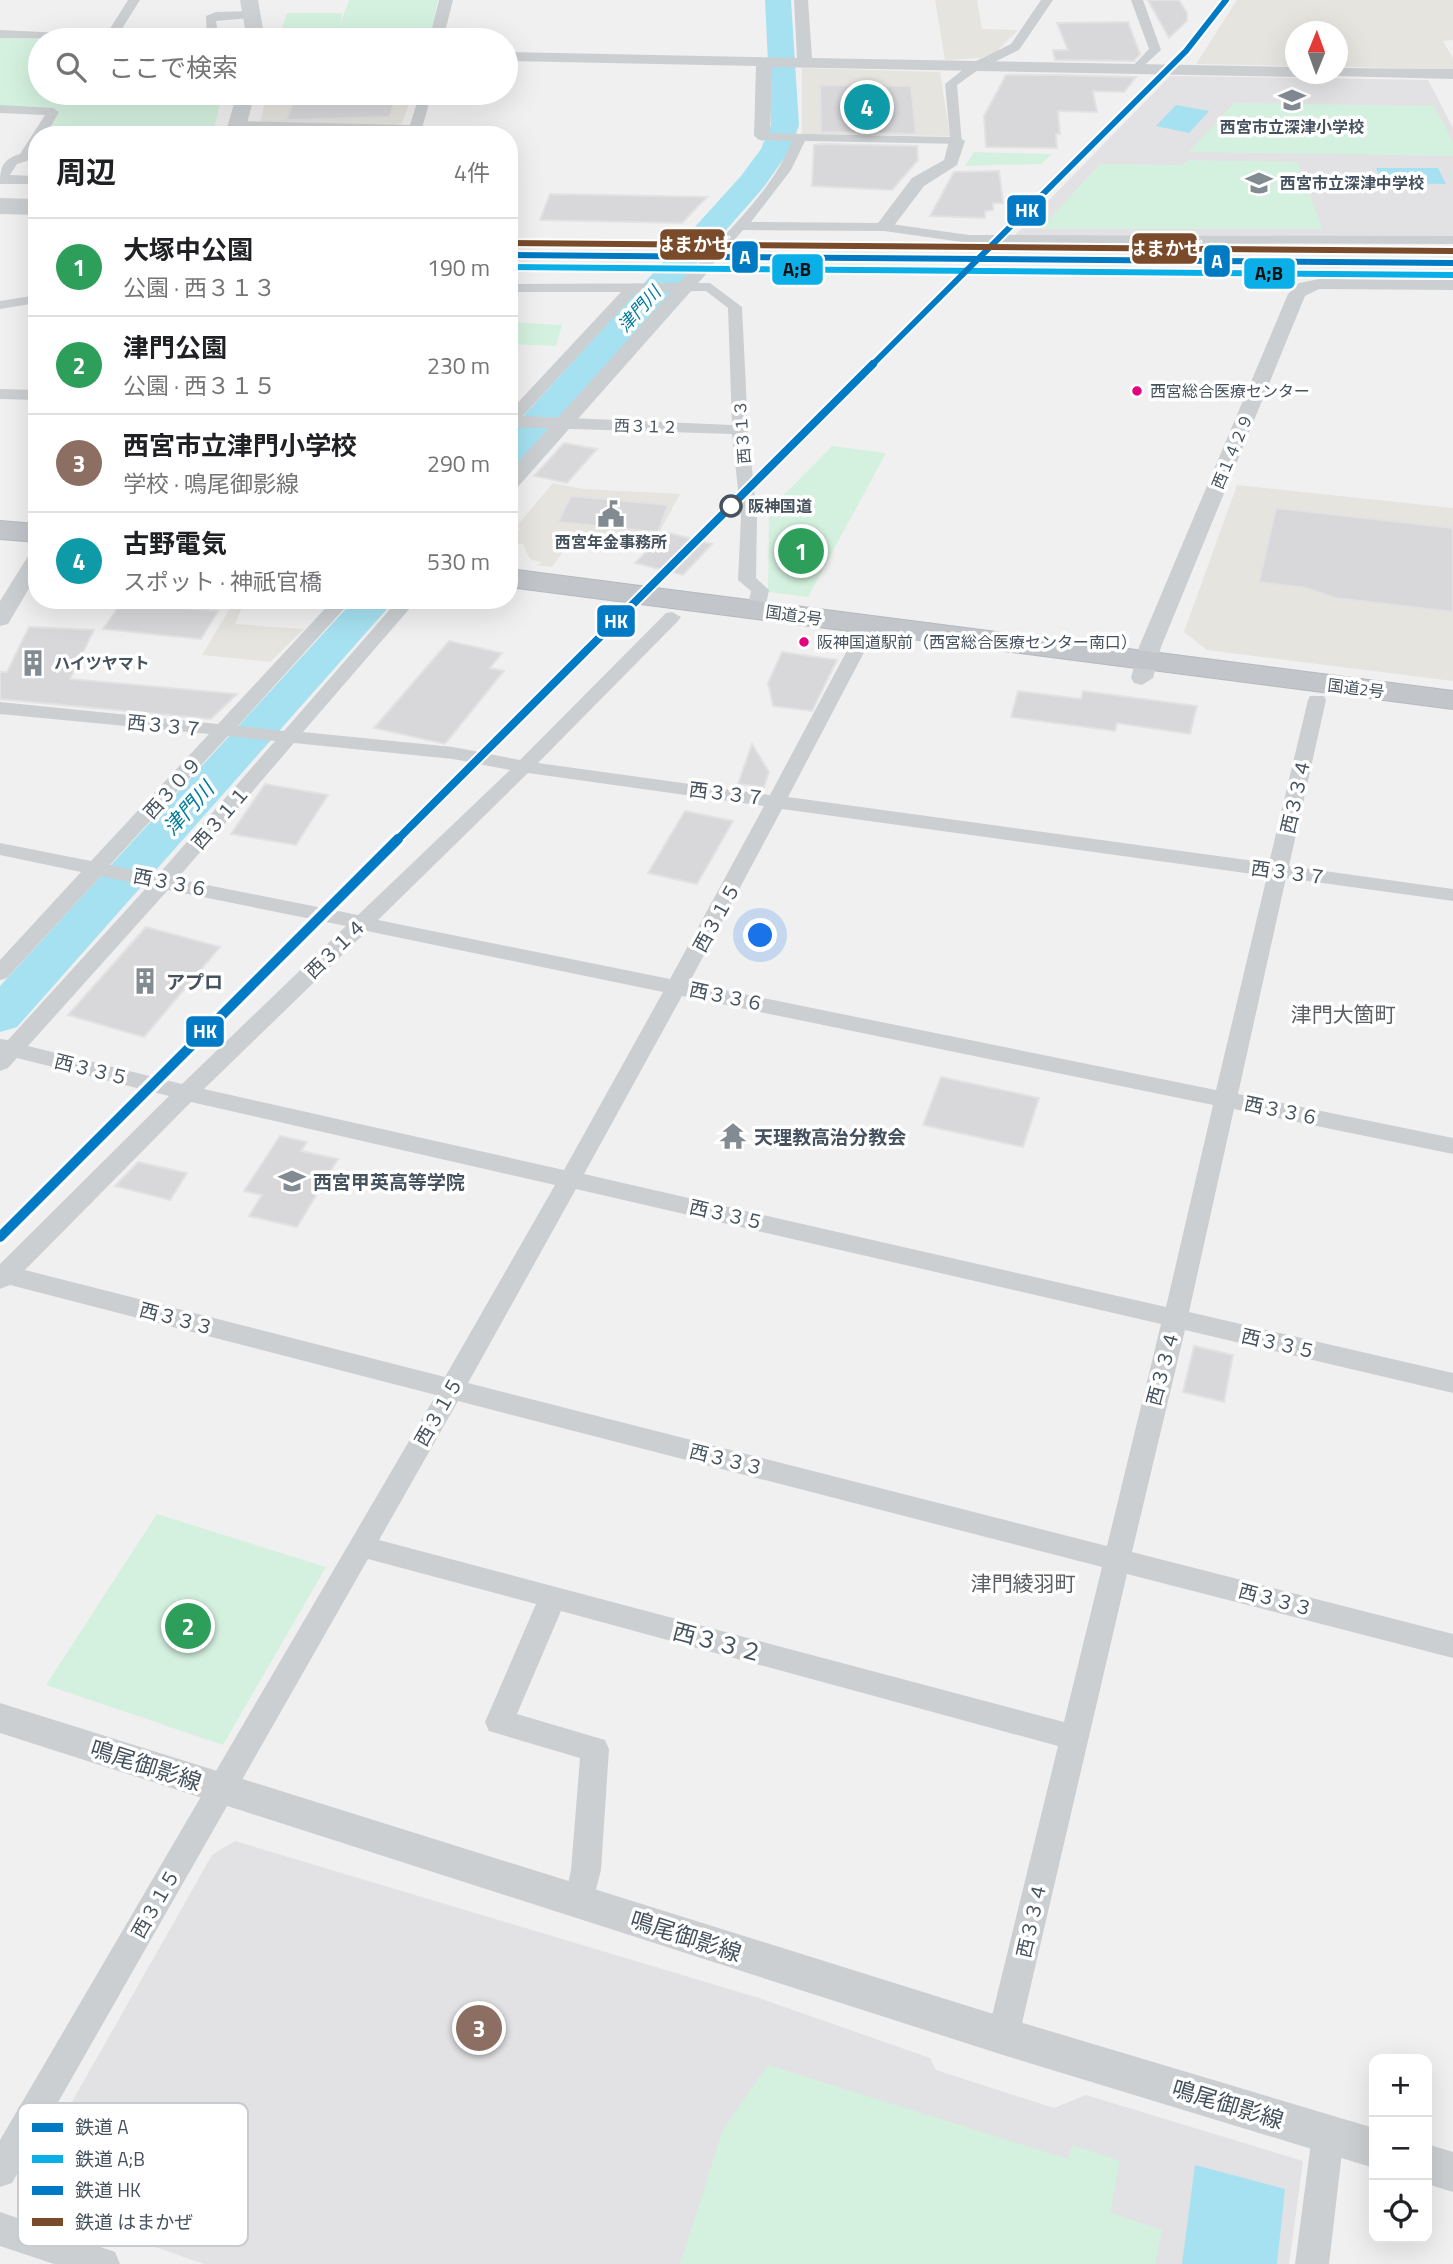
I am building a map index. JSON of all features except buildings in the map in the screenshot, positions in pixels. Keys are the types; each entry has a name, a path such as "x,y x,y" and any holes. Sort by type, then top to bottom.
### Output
{"highway":[{"path":"0,530 28,532"},
{"path":"0,549 28,554"},
{"name":"国道2号","path":"518,579 757,610 1144,670 1317,700 1453,719"},
{"name":"国道2号","path":"518,598 860,643 1453,700"}],"main road":[{"path":"250,7 254,28"},
{"path":"236,126 242,105"}],"street":[{"path":"116,28 134,0"},
{"path":"439,28 446,0"},
{"path":"799,63 801,0"},
{"path":"884,228 918,182 951,162 957,141 951,85 974,67 1015,47 1047,0"},
{"path":"1136,69 1155,50 1137,0"},
{"path":"211,28 210,19 250,7"},
{"path":"0,34 28,35"},
{"path":"518,57 1285,72"},
{"path":"769,62 762,136 957,141"},
{"path":"1348,73 1453,74"},
{"path":"416,126 422,105"},
{"path":"0,109 53,112 44,126"},
{"path":"518,473 558,422 677,287 701,269 734,230 784,169 796,150 799,139"},
{"path":"0,180 12,161 25,157 28,152"},
{"path":"0,180 28,180"},
{"path":"0,202 28,203"},
{"path":"0,209 28,210"},
{"path":"734,230 884,228 969,239 1453,240"},
{"name":"西１４２９","path":"1144,670 1297,294 1305,287 1319,284 1453,285"},
{"name":"西３１３","path":"518,288 710,287 735,307 740,430 749,517 747,580 760,590 757,610"},
{"path":"518,414 635,289"},
{"path":"0,307 28,301"},
{"path":"0,307 28,305"},
{"path":"0,394 28,395"},
{"name":"西３１２","path":"518,420 740,430"},
{"path":"0,619 28,571"},
{"name":"西３０９","path":"0,973 230,732 335,609"},
{"name":"西３１１","path":"4,1052 165,880 282,738 400,609"},
{"name":"西３１４","path":"2,1276 186,1093 524,767 672,617"},
{"name":"西３１５","path":"39,2103 451,1389 678,986 780,800 860,643"},
{"name":"西３３４","path":"1003,2036 1175,1319 1317,700"},
{"name":"西３３７","path":"0,708 453,753 524,767 780,800 1453,895"},
{"name":"西３３６","path":"0,849 165,880 1453,1146"},
{"name":"西３３５","path":"4,1052 569,1178 1453,1383"},
{"name":"西３３３","path":"2,1276 1118,1558 1453,1646"},
{"name":"西３３２","path":"361,1546 1074,1737"},
{"path":"553,1597 499,1722 595,1749 586,1870 579,1902"},
{"name":"鳴尾御影線","path":"0,1718 1003,2036 1369,2147"},
{"path":"1312,2264 1328,2135"},
{"name":"西３１５","path":"0,2171 18,2140"},
{"path":"1432,2166 1453,2172"},
{"path":"0,2228 18,2234"},
{"path":"52,2246 103,2264"}],"shaded area":[{"path":"935,0 977,0 982,29 1018,30 996,52 980,58 945,60"},
{"path":"1237,0 1453,0 1453,40 1443,41 1453,58 1453,69 1348,67 1348,21 1285,21 1285,66 1196,64"},
{"path":"802,68 940,72 950,136 802,134"},
{"path":"1170,76 1285,78 1285,84 1348,84 1348,79 1428,80 1453,128 1453,236 1015,235"},
{"path":"264,105 409,105 402,123 395,126 260,123"},
{"path":"553,483 583,489 680,494 659,533 643,552 570,542 552,567 536,565 542,563 530,559 523,544 518,544 518,525"},
{"path":"1237,485 1453,508 1453,681 1207,650 1184,632"},
{"path":"230,609 241,609 235,624 304,629 270,662 202,655"},
{"path":"235,1841 759,1998 930,2058 936,2070 1054,2108 1086,2095 1303,2161 1289,2264 204,2264 153,2246 248,2246 248,2103 71,2103 212,1855"}],"green space":[{"path":"349,0 438,0 432,28 282,28 287,13 342,13 340,25"},
{"path":"0,38 28,39 28,105 219,105 215,126 49,126 58,110 0,106"},
{"path":"1234,103 1434,106 1453,142 1453,156 1189,152"},
{"path":"974,152 1052,154 1041,164 965,166"},
{"path":"1189,160 1298,162 1322,229 1040,229 1100,164 1181,165"},
{"path":"518,323 562,325 556,346 518,344"},
{"path":"832,446 886,453 808,597 768,592 769,510"},
{"path":"157,1514 326,1567 223,1745 46,1685"},
{"path":"768,2065 1068,2159 1072,2145 1120,2161 1110,2213 1162,2230 1155,2264 680,2264 723,2129"}],"water":[{"path":"1176,105 1209,111 1189,133 1156,126"},
{"path":"1376,168 1438,168 1446,184 1383,183"},
{"path":"1195,2165 1285,2189 1277,2264 1182,2264"}],"waterway":[{"name":"津門川","path":"518,444 752,182 775,150 785,125 778,0"},
{"name":"津門川","path":"0,1016 368,609"}],"rail line":[{"name":"HK","path":"0,1237 1186,51 1226,0"},
{"name":"はまかぜ","path":"518,243 1453,251"},
{"name":"A","path":"518,255 1453,263"},
{"name":"A;B","path":"518,267 1453,275"}],"place":[{"name":"西宮市立深津小学校","path":"1292,100"},
{"name":"古野電気","path":"867,107"},
{"name":"西宮市立深津中学校","path":"1259,183"},
{"name":"西宮総合医療センター","path":"1137,391"},
{"name":"阪神国道","path":"731,506"},
{"name":"西宮年金事務所","path":"611,514"},
{"name":"大塚中公園","path":"801,551"},
{"name":"阪神国道駅前（西宮総合医療センター南口）","path":"804,642"},
{"name":"ハイツヤマト","path":"33,663"},
{"name":"アプロ","path":"145,981"},
{"name":"天理教高治分教会","path":"733,1136"},
{"name":"西宮甲英高等学院","path":"292,1181"},
{"name":"津門公園","path":"188,1626"},
{"name":"西宮市立津門小学校","path":"479,2028"}],"district":[{"name":"津門大箇町","path":"1343,1014"},
{"name":"津門綾羽町","path":"1023,1583"}]}
